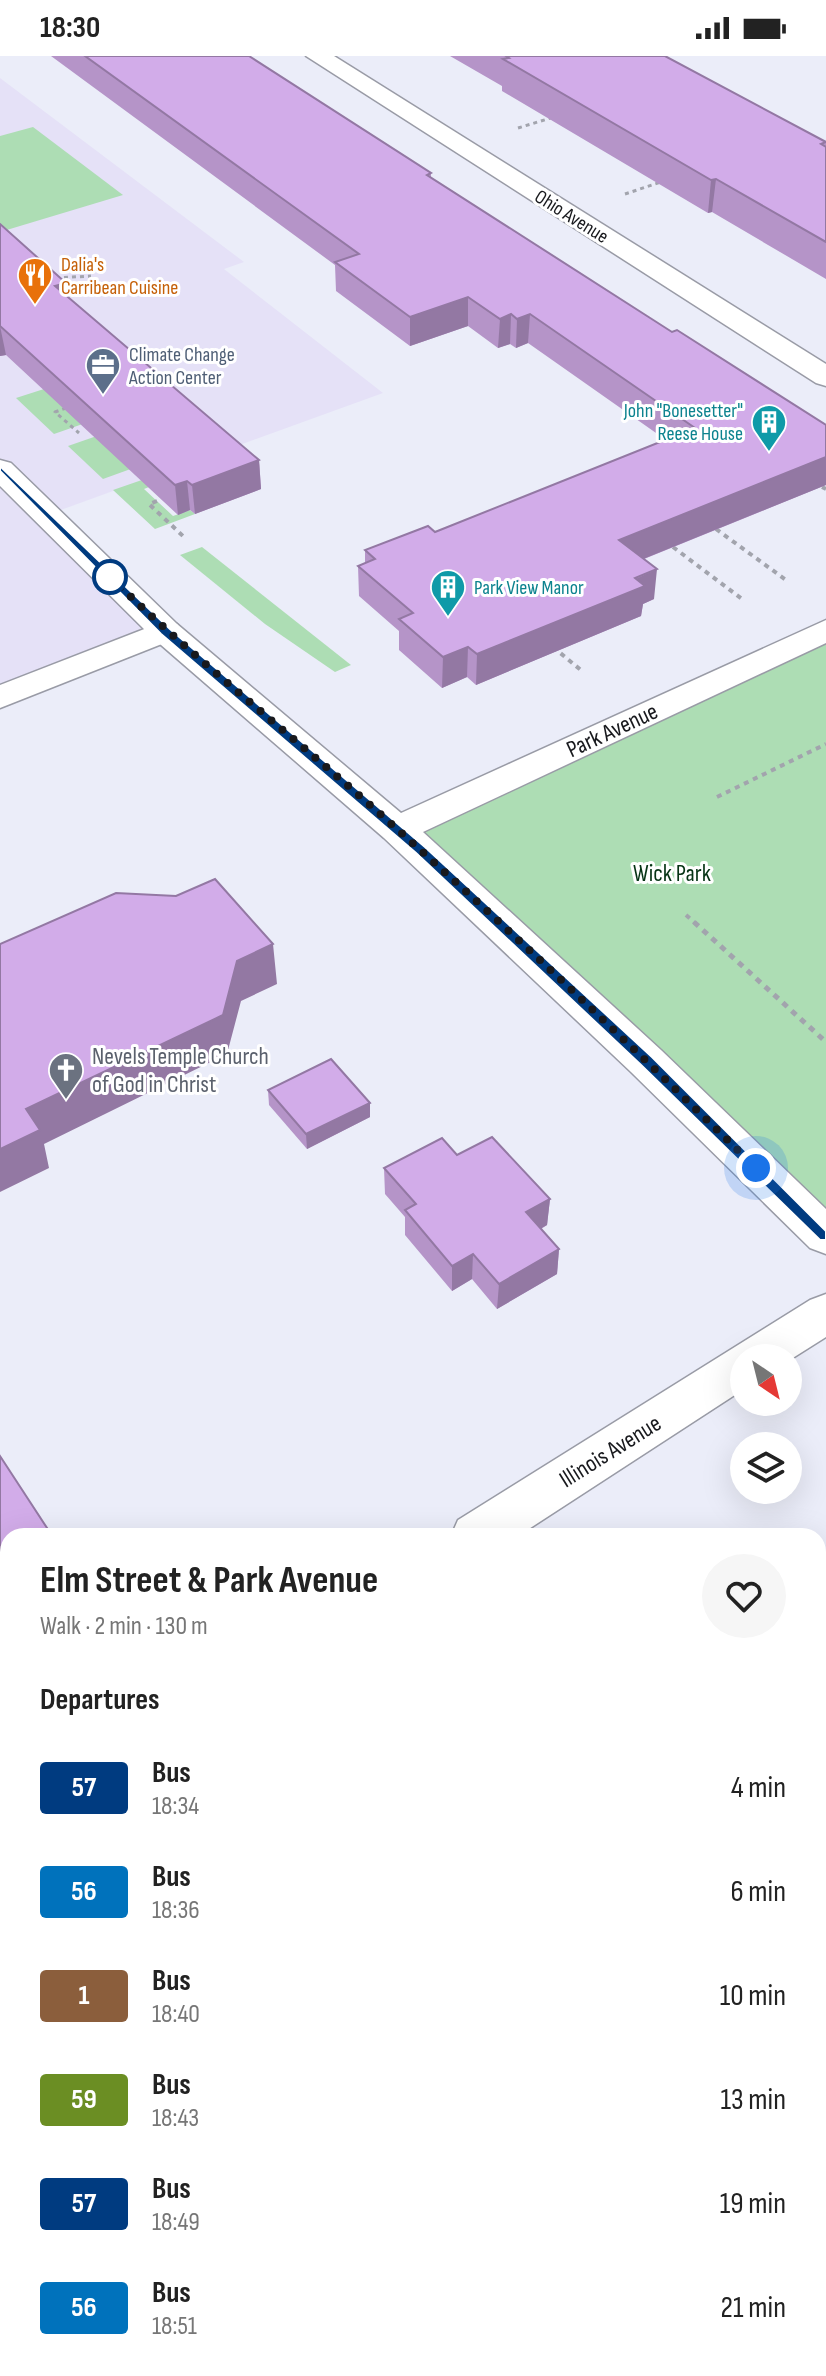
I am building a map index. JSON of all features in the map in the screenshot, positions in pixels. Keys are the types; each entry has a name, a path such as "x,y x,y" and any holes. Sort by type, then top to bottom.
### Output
{"street":[{"name":"Ohio Avenue","path":"318,56 826,377"},
{"path":"0,469 165,631 397,829 646,1061 826,1236"},
{"name":"Park Avenue","path":"397,829 826,630"},
{"path":"0,697 165,631"},
{"path":"777,1344 826,1313"},
{"name":"Illinois Avenue","path":"489,1528 730,1374"}],"path":[{"path":"519,128 561,114"},
{"path":"613,199 670,179"},
{"path":"46,279 91,276"},
{"path":"66,408 55,412 79,433"},
{"path":"157,501 149,504 184,537"},
{"path":"716,529 786,580"},
{"path":"673,547 742,599"},
{"path":"547,642 582,671"},
{"path":"717,797 826,744"},
{"path":"686,915 826,1042"}],"shaded area":[{"path":"0,78 244,262 224,269 383,393 47,515 165,631 0,697"}],"green space":[{"path":"33,127 123,195 0,232 0,136"},
{"path":"72,380 97,419 54,434 16,398"},
{"path":"114,430 150,462 103,479 68,446"},
{"path":"162,473 169,479 144,489 173,516 190,510 195,514 155,529 113,490"},
{"path":"202,547 351,665 335,672 265,624 180,555"},
{"name":"Wick Park","path":"826,630 826,1236 397,829"}],"building":[{"path":"85,56 249,56 672,332 677,330 826,425 826,457 619,540 657,569 635,578 645,586 477,654 468,647 443,657 399,619 413,613 358,566 375,559 365,550 428,526 435,532 695,428 530,314 517,319 511,314 500,319 468,297 410,317 335,262 359,254"},
{"path":"506,56 665,56 826,142 821,144 826,147 826,242 716,179 711,180 503,59 509,58"},
{"path":"0,224 66,283 55,286 259,460 192,485 187,481 175,485 0,326"},
{"name":"Nevels Temple Church of God in Christ","path":"215,879 273,944 237,961 223,1015 26,1109 40,1130 0,1149 0,944 116,893 176,896"},
{"path":"331,1059 370,1103 306,1134 268,1090"},
{"path":"492,1137 550,1199 526,1212 559,1249 499,1284 473,1254 452,1266 405,1210 416,1204 384,1168 442,1138 457,1155"},
{"path":"0,1456 47,1528 0,1528"}],"bus line":[{"name":"57","path":"0,469 165,631 420,850 646,1061 826,1236"}],"place":[{"name":"Dalia's Carribean Cuisine","path":"35,306"},
{"name":"Climate Change Action Center","path":"103,396"},
{"name":"John \"Bonesetter\" Reese House","path":"769,453"},
{"name":"Park View Manor","path":"448,618"},
{"name":"Nevels Temple Church of God in Christ","path":"66,1101"}],"route":[{"path":"110,577 165,631 397,829 756,1168"}]}
